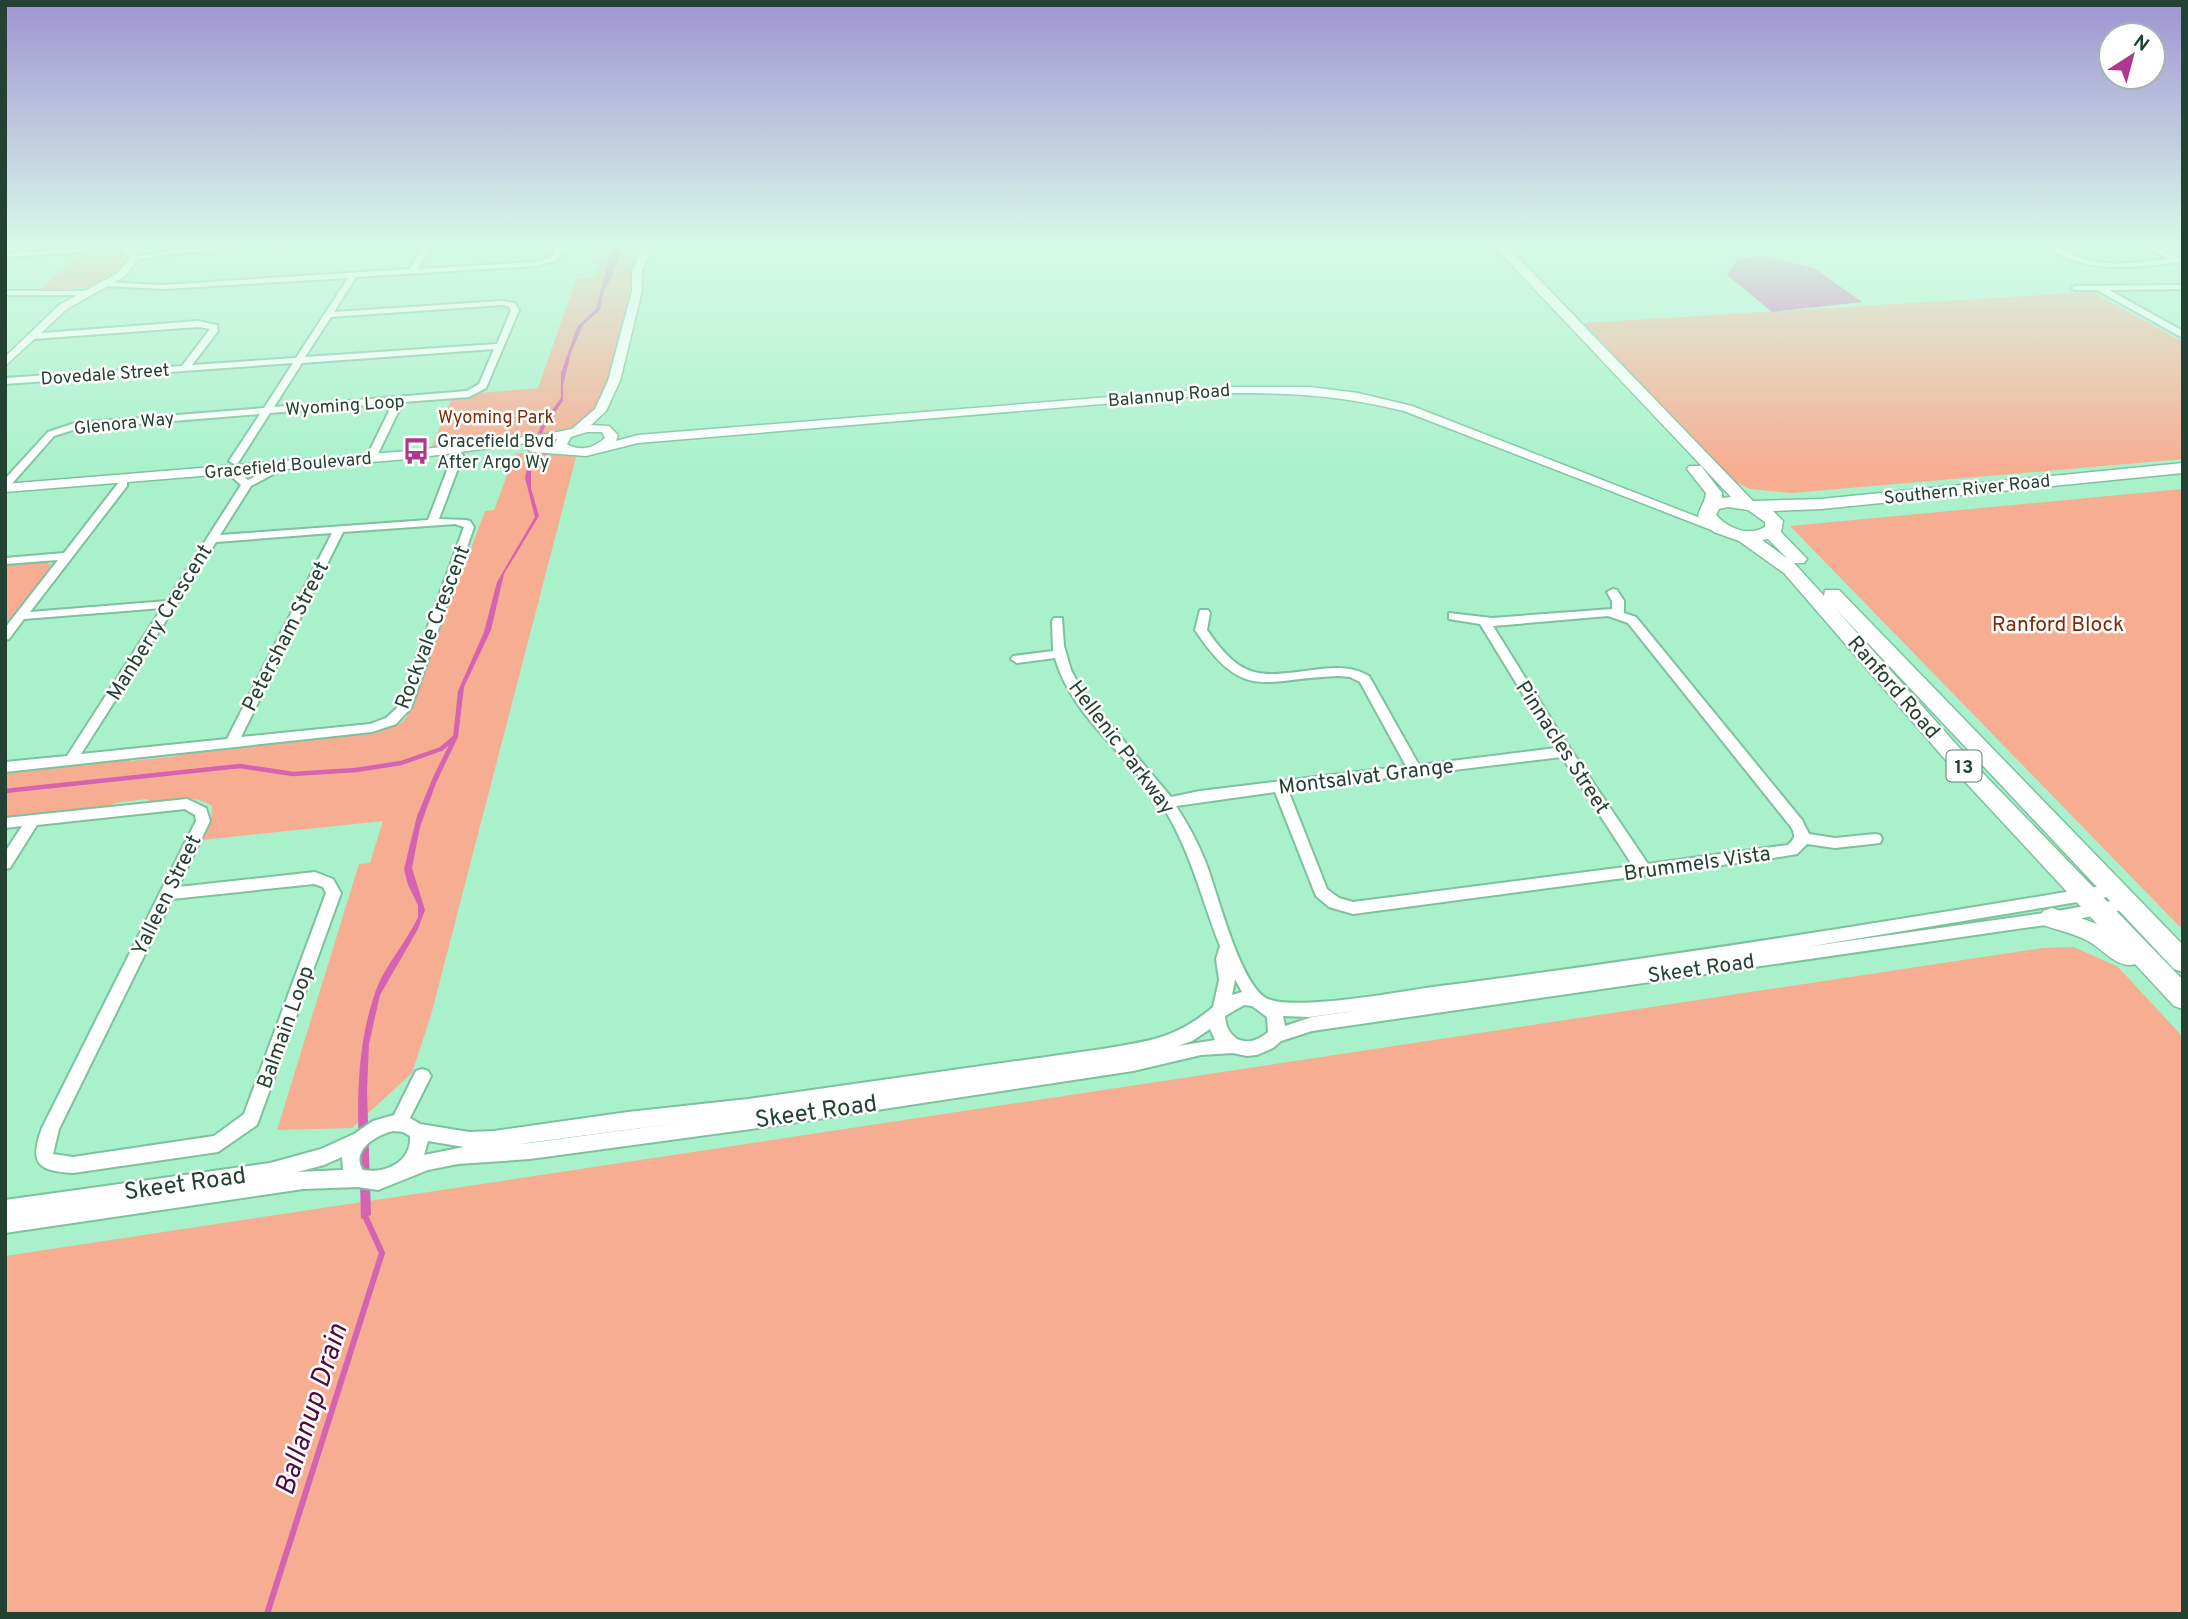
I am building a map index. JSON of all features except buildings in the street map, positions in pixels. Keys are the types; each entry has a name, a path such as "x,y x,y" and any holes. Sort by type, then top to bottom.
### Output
{"main road":[{"path":"1552,319 1706,481 1714,493 1707,516 1719,528"},
{"name":"13","path":"1570,319 1749,505 1766,513 1773,528 1760,536 1744,536 1719,528"},
{"name":"Southern River Road","path":"1712,505 1728,502 1749,505 1821,504 2183,468"},
{"name":"Southern River Road","path":"1773,528 1805,516 2183,480"},
{"name":"Ranford Road","path":"1773,528 2183,962"},
{"name":"Ranford Road","path":"1744,536 1790,569 1965,767 2183,999"},
{"path":"2052,918 2095,933 2159,973"}],"street":[{"path":"5,363 51,319"},
{"path":"215,470 234,460 326,319"},
{"name":"Wyoming Loop","path":"267,410 459,396 477,390 484,384 511,319"},
{"path":"566,450 560,442 600,411 614,381 630,319"},
{"path":"2153,319 2183,335"},
{"path":"33,336 204,324 214,327 214,331 185,368"},
{"name":"Dovedale Street","path":"5,381 499,346"},
{"path":"598,449 611,439 606,416 618,396 614,381"},
{"name":"Balannup Road","path":"566,450 582,452 624,441 674,436 1256,384 1303,385 1385,397 1449,415 1674,501 1712,505"},
{"name":"Balannup Road","path":"574,431 593,427 629,434 1177,392 1286,389 1392,403 1434,416 1719,528"},
{"path":"371,458 399,401"},
{"name":"Glenora Way","path":"5,486 44,441 65,428 267,410"},
{"name":"Gracefield Boulevard","path":"5,494 371,458 542,439 574,431"},
{"name":"Gracefield Boulevard","path":"5,486 215,470 272,472 527,448 566,450"},
{"path":"432,522 458,455"},
{"path":"234,460 247,484 272,472"},
{"path":"5,636 123,484"},
{"name":"Manberry Crescent","path":"71,760 247,484"},
{"name":"Rockvale Crescent","path":"5,766 372,728 400,715 405,708 469,530 468,525 461,521 432,522 211,540"},
{"name":"Petersham Street","path":"232,743 339,530"},
{"path":"5,561 67,556"},
{"path":"1453,616 1485,622 1618,613 1618,601 1613,592"},
{"path":"21,616 170,604"},
{"path":"1204,613 1200,630 1212,649 1233,670 1247,678 1264,679 1343,671 1365,678 1415,770"},
{"name":"Brummels Vista","path":"1280,787 1321,891 1334,903 1344,907 1362,907 1792,850 1802,838 1797,824 1638,625 1618,613"},
{"name":"Hellenic Parkway","path":"1058,621 1055,639 1058,654 1072,685 1167,803 1198,862 1226,949 1262,1004"},
{"name":"Pinnacles Street","path":"1485,622 1565,752 1644,870"},
{"path":"1017,659 1058,654"},
{"name":"Montsalvat Grange","path":"1167,803 1565,752"},
{"name":"Yalleen Street","path":"5,823 187,804 201,812 203,821 51,1128 45,1144 44,1158"},
{"path":"5,864 33,820"},
{"path":"1802,838 1835,843 1875,839"},
{"name":"Balmain Loop","path":"44,1158 54,1164 73,1165 218,1144 251,1119 333,890 328,883 315,878 167,894"},
{"name":"Skeet Road","path":"1262,1004 1309,1010 1375,1002 2121,897"},
{"name":"Skeet Road","path":"1275,1036 1321,1023 2052,918 2091,902"},
{"name":"Hellenic Parkway","path":"1219,1012 1227,980 1224,959 1226,949"},
{"path":"1236,999 1262,1004 1276,1020 1275,1036 1261,1048 1241,1049 1231,1046 1218,1032 1219,1012 1236,999"},
{"name":"Skeet Road","path":"417,1130 468,1140 494,1139 1146,1049 1188,1035 1219,1012"},
{"name":"Skeet Road","path":"401,1171 458,1156 530,1151 765,1119 1133,1064 1201,1048 1231,1046"},
{"path":"399,1122 422,1076"},
{"path":"399,1122 407,1123 417,1130 419,1146 410,1163 401,1171 378,1181 358,1178 349,1166 360,1140 383,1125 399,1122"},
{"name":"Skeet Road","path":"5,1209 271,1171 324,1157 360,1140"},
{"name":"Skeet Road","path":"5,1224 303,1180 358,1178"}],"green space":[{"name":"Wyoming Park","path":"562,319 625,319 607,386 599,404 581,423 547,436 431,449 451,400 481,393 538,388"},
{"path":"1657,319 2140,319 2183,342 2183,459 1792,493 1750,489 1733,481 1584,323"},
{"path":"537,451 576,457 431,1015 412,1073 352,1128 277,1130 359,864 370,863 383,821 201,840 211,821 212,806 190,799 151,803 147,799 115,803 106,807 5,818 5,773 18,769 127,758 131,761 176,756 184,752 376,733 401,723 408,715 485,511 494,510 515,454"},
{"name":"Ranford Block","path":"2183,489 2183,930 1790,526"},
{"path":"44,561 50,564 51,568 5,628 5,565"},
{"path":"2074,947 2118,967 2183,1037 2183,1614 5,1614 5,1256 2042,948"}],"shaded area":[{"path":"586,319 590,319 583,325 571,353 563,385 563,401 545,426 531,469 531,488 539,516 504,574 491,630 464,687 458,737 436,783 420,827 412,868 425,910 418,929 380,995 369,1044 367,1090 371,1215 361,1219 358,1107 367,1023 378,985 418,917 418,905 404,869 417,816 453,737 458,691 484,632 497,582 535,517 525,478 527,468 541,425 561,398 561,373 577,327"}],"waterway":[{"path":"5,791 240,766 293,774 356,770 401,763 441,749 454,738"},
{"name":"Ballanup Drain","path":"267,1614 382,1253 366,1218"}],"place":[{"name":"Gracefield Bvd After Argo Wy","path":"416,451"}]}
